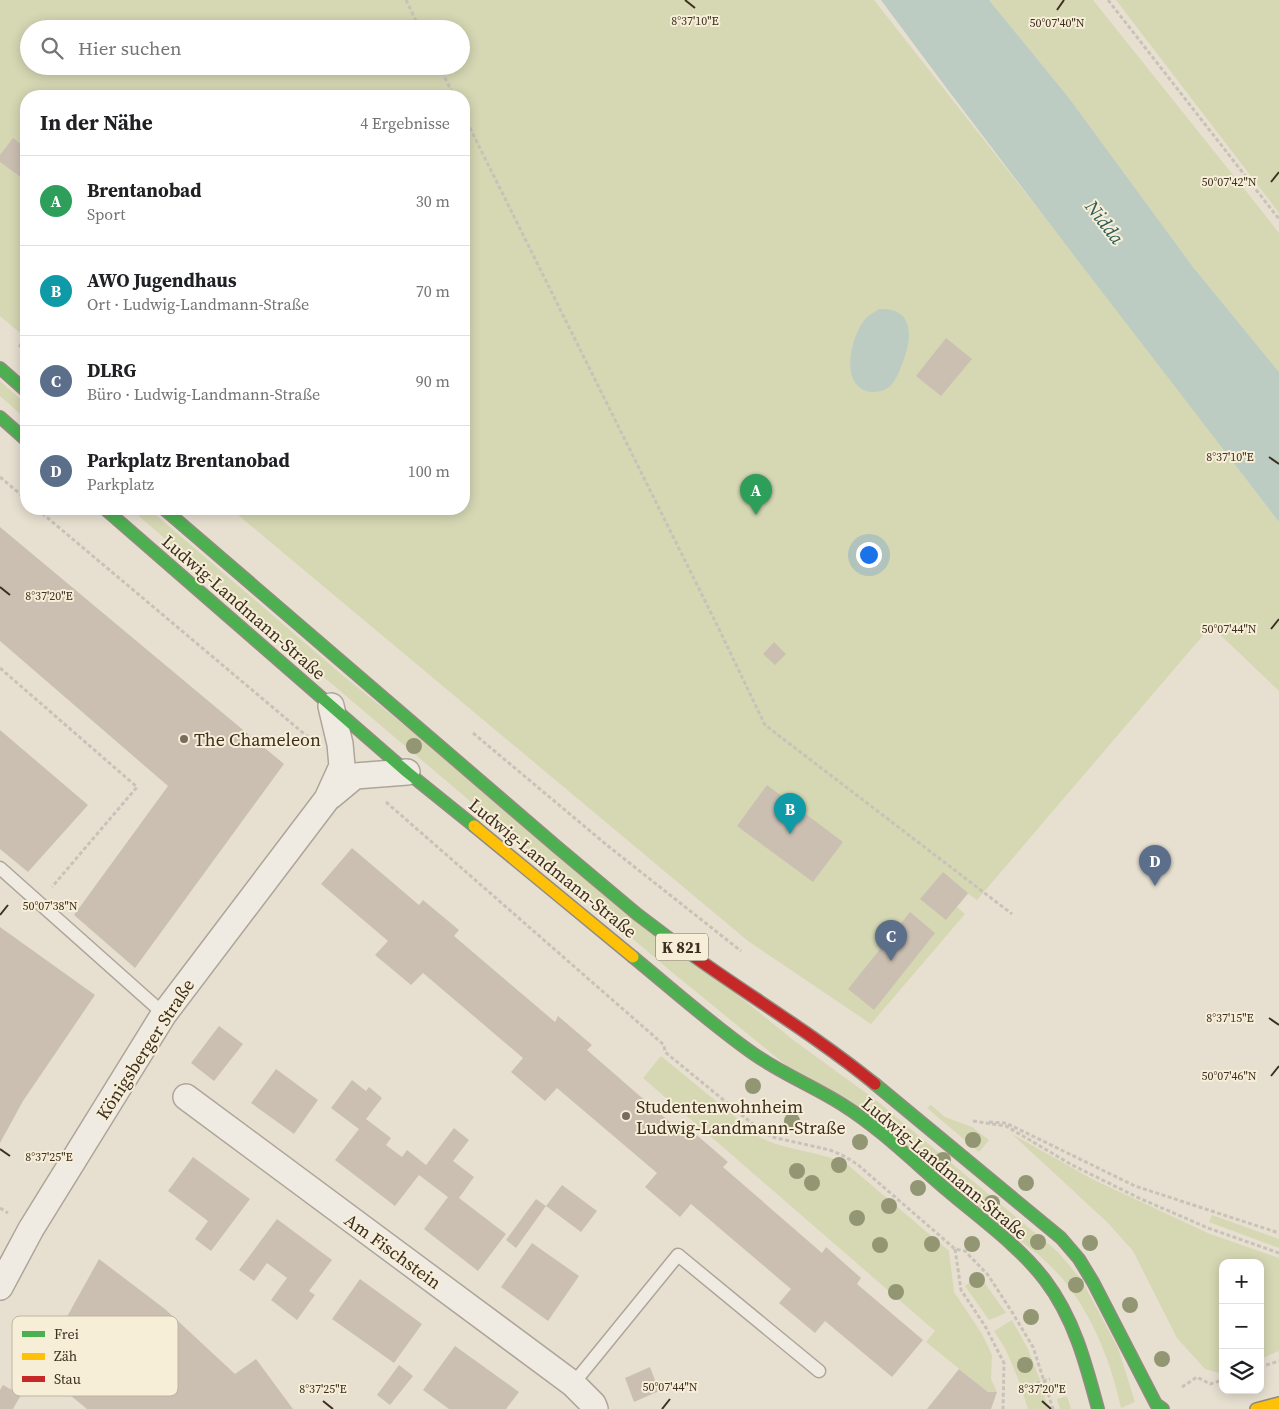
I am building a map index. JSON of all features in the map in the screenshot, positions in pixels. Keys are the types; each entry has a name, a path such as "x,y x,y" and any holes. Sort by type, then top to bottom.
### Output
{"main road":[{"path":"0,368 20,386"},
{"path":"0,417 20,435"},
{"name":"Ludwig-Landmann-Straße","path":"112,515 407,772 722,1029 751,1052 780,1071 841,1104 866,1121 998,1233 1030,1263 1046,1282 1068,1317 1083,1353 1098,1409"},
{"name":"Ludwig-Landmann-Straße","path":"171,515 637,914 708,967 849,1063 1061,1238 1079,1259 1093,1282 1156,1404 1163,1409"},
{"path":"1256,1409 1279,1403"}],"street":[{"name":"Königsberger Straße","path":"0,1287 31,1229 164,1014 327,799 342,766 340,744 331,706"},
{"name":"Königsberger Straße","path":"327,799 355,776 407,772"},
{"name":"Am Fischstein","path":"186,1097 574,1384 593,1404 595,1409"}],"lane":[{"path":"0,868 164,1014"},
{"path":"574,1384 678,1255 819,1371"}],"path":[{"path":"406,0 416,20"},
{"path":"1108,0 1279,219"},
{"path":"444,75 451,90"},
{"path":"470,128 714,618 764,725 1012,914"},
{"path":"0,477 20,494"},
{"path":"0,668 137,787 39,902"},
{"path":"472,732 608,846 745,955"},
{"path":"664,1044 664,1052 759,1129 772,1137 830,1150 842,1155 857,1164 955,1249 965,1251 988,1275 1033,1347 1053,1409"},
{"path":"1279,1233 1135,1186 1006,1123 973,1121 1006,1126 1072,1164 1139,1198 1208,1228 1279,1253"},
{"path":"955,1249 961,1290 985,1326 1004,1363 1004,1409"},
{"path":"1264,1366 1279,1361"},
{"path":"1197,1377 1210,1384 1219,1381"},
{"path":"1018,1390 1050,1379"}],"green space":[{"path":"0,0 874,0 1083,266 1279,522 1279,691 1211,626 977,900 968,894 957,907 965,914 871,1024 748,941 238,515 470,515 470,90 20,90 20,333 0,316"},
{"path":"989,0 1093,0 1265,215 1279,233 1279,372 1193,267 1069,98"},
{"path":"1116,0 1279,0 1279,213"},
{"path":"0,381 20,399 20,414 0,396"},
{"path":"138,515 156,515 341,674 792,1039 877,1101 1058,1252 1081,1279 1118,1348 1135,1402 1121,1408 1112,1373 1091,1322 1072,1291 1039,1255 803,1079 673,973 313,668"},
{"path":"661,1056 761,1138 782,1146 837,1160 848,1165 949,1251 954,1292 982,1334 992,1355 991,1379 997,1392 988,1392 926,1342 935,1331 643,1078"},
{"path":"931,1105 945,1117 972,1127 989,1140 979,1152 927,1108"},
{"path":"1012,1134 1092,1179 1210,1234 1279,1258 1279,1351 1264,1357 1264,1259 1219,1259 1219,1373 1205,1369 1177,1338 1133,1251 1108,1223"},
{"path":"1212,1215 1279,1239 1279,1248 1209,1222"},
{"path":"979,1275 1006,1313 989,1320 965,1286"},
{"path":"1012,1320 1028,1349 1040,1380 1021,1386 1006,1350 994,1331"},
{"path":"1042,1384 1048,1409 1028,1409 1022,1390"},
{"path":"1067,1396 1071,1409 1060,1409 1057,1399"}],"water":[{"name":"Nidda","path":"881,0 989,0 1069,98 1193,267 1279,372 1279,522 1029,197"},
{"path":"879,309 891,310 900,314 906,320 909,337 905,357 891,385 885,389 871,392 861,388 854,381 850,360 852,348 861,326 866,318"}],"building":[{"path":"13,138 20,143 20,177 0,162 0,155"},
{"path":"946,338 972,359 941,396 916,376"},
{"name":"The Chameleon","path":"0,527 284,764 135,968 74,915 168,786 0,641"},
{"path":"774,642 786,654 775,665 763,654"},
{"path":"0,730 88,805 28,872 0,849"},
{"path":"767,785 843,842 813,882 737,826"},
{"name":"Studentenwohnheim Ludwig-Landmann-Straße","path":"352,848 419,905 423,900 459,930 454,936 555,1022 558,1016 592,1045 587,1050 687,1137 692,1131 728,1162 723,1167 822,1253 826,1247 861,1278 857,1284 923,1340 892,1377 825,1321 815,1333 779,1303 791,1289 691,1204 680,1217 645,1187 657,1173 557,1088 545,1101 511,1072 523,1058 423,973 411,985 375,955 388,941 321,884"},
{"path":"943,872 968,893 946,920 920,899"},
{"path":"910,912 935,933 874,1010 848,989"},
{"path":"0,927 95,995 23,1101 0,1143"},
{"path":"219,1026 243,1044 214,1081 191,1063"},
{"path":"276,1069 318,1100 294,1134 251,1103"},
{"path":"352,1080 366,1091 369,1087 382,1098 366,1119 391,1138 386,1145 402,1157 407,1150 426,1165 454,1128 469,1140 453,1161 474,1177 459,1198 506,1234 478,1271 424,1229 448,1197 419,1175 395,1206 335,1160 359,1129 331,1108"},
{"path":"193,1157 250,1199 211,1251 195,1239 208,1221 168,1191"},
{"path":"562,1185 597,1211 581,1232 546,1206"},
{"path":"536,1199 546,1206 516,1248 506,1240"},
{"path":"277,1219 332,1260 309,1291 315,1295 297,1320 271,1300 287,1278 267,1263 254,1281 239,1270"},
{"path":"532,1243 579,1276 548,1321 501,1287"},
{"path":"99,1259 173,1316 67,1316"},
{"path":"360,1279 422,1324 394,1363 332,1319"},
{"path":"178,1321 235,1374 256,1359 293,1409 87,1409 71,1396 178,1396"},
{"path":"455,1346 519,1392 506,1409 449,1409 423,1390"},
{"path":"399,1365 413,1376 390,1405 377,1395"},
{"path":"650,1367 659,1391 634,1402 625,1378"},
{"path":"959,1369 988,1392 997,1392 991,1409 927,1409"},
{"path":"3,1385 12,1390 12,1396 20,1396 13,1409 0,1409 0,1390"}],"traffic: fast":[{"path":"0,368 20,386"},
{"path":"0,417 20,435"},
{"path":"112,515 407,772 474,826"},
{"path":"171,515 556,846 670,939"},
{"path":"633,957 706,1018 751,1052 843,1105 871,1124 1024,1256 1045,1280 1064,1310 1084,1358 1098,1409"},
{"path":"875,1084 1061,1238 1079,1259 1093,1282 1156,1404 1163,1409"}],"traffic: slow":[{"path":"474,826 633,957"},
{"path":"1256,1409 1279,1403"}],"traffic: jam":[{"path":"670,939 825,1046 875,1084"}],"place":[{"name":"Brentanobad","path":"756,515"},
{"name":"The Chameleon","path":"184,739"},
{"name":"AWO Jugendhaus","path":"790,834"},
{"name":"Parkplatz Brentanobad","path":"1155,886"},
{"name":"DLRG","path":"891,961"},
{"name":"Studentenwohnheim Ludwig-Landmann-Straße","path":"626,1116"}]}
